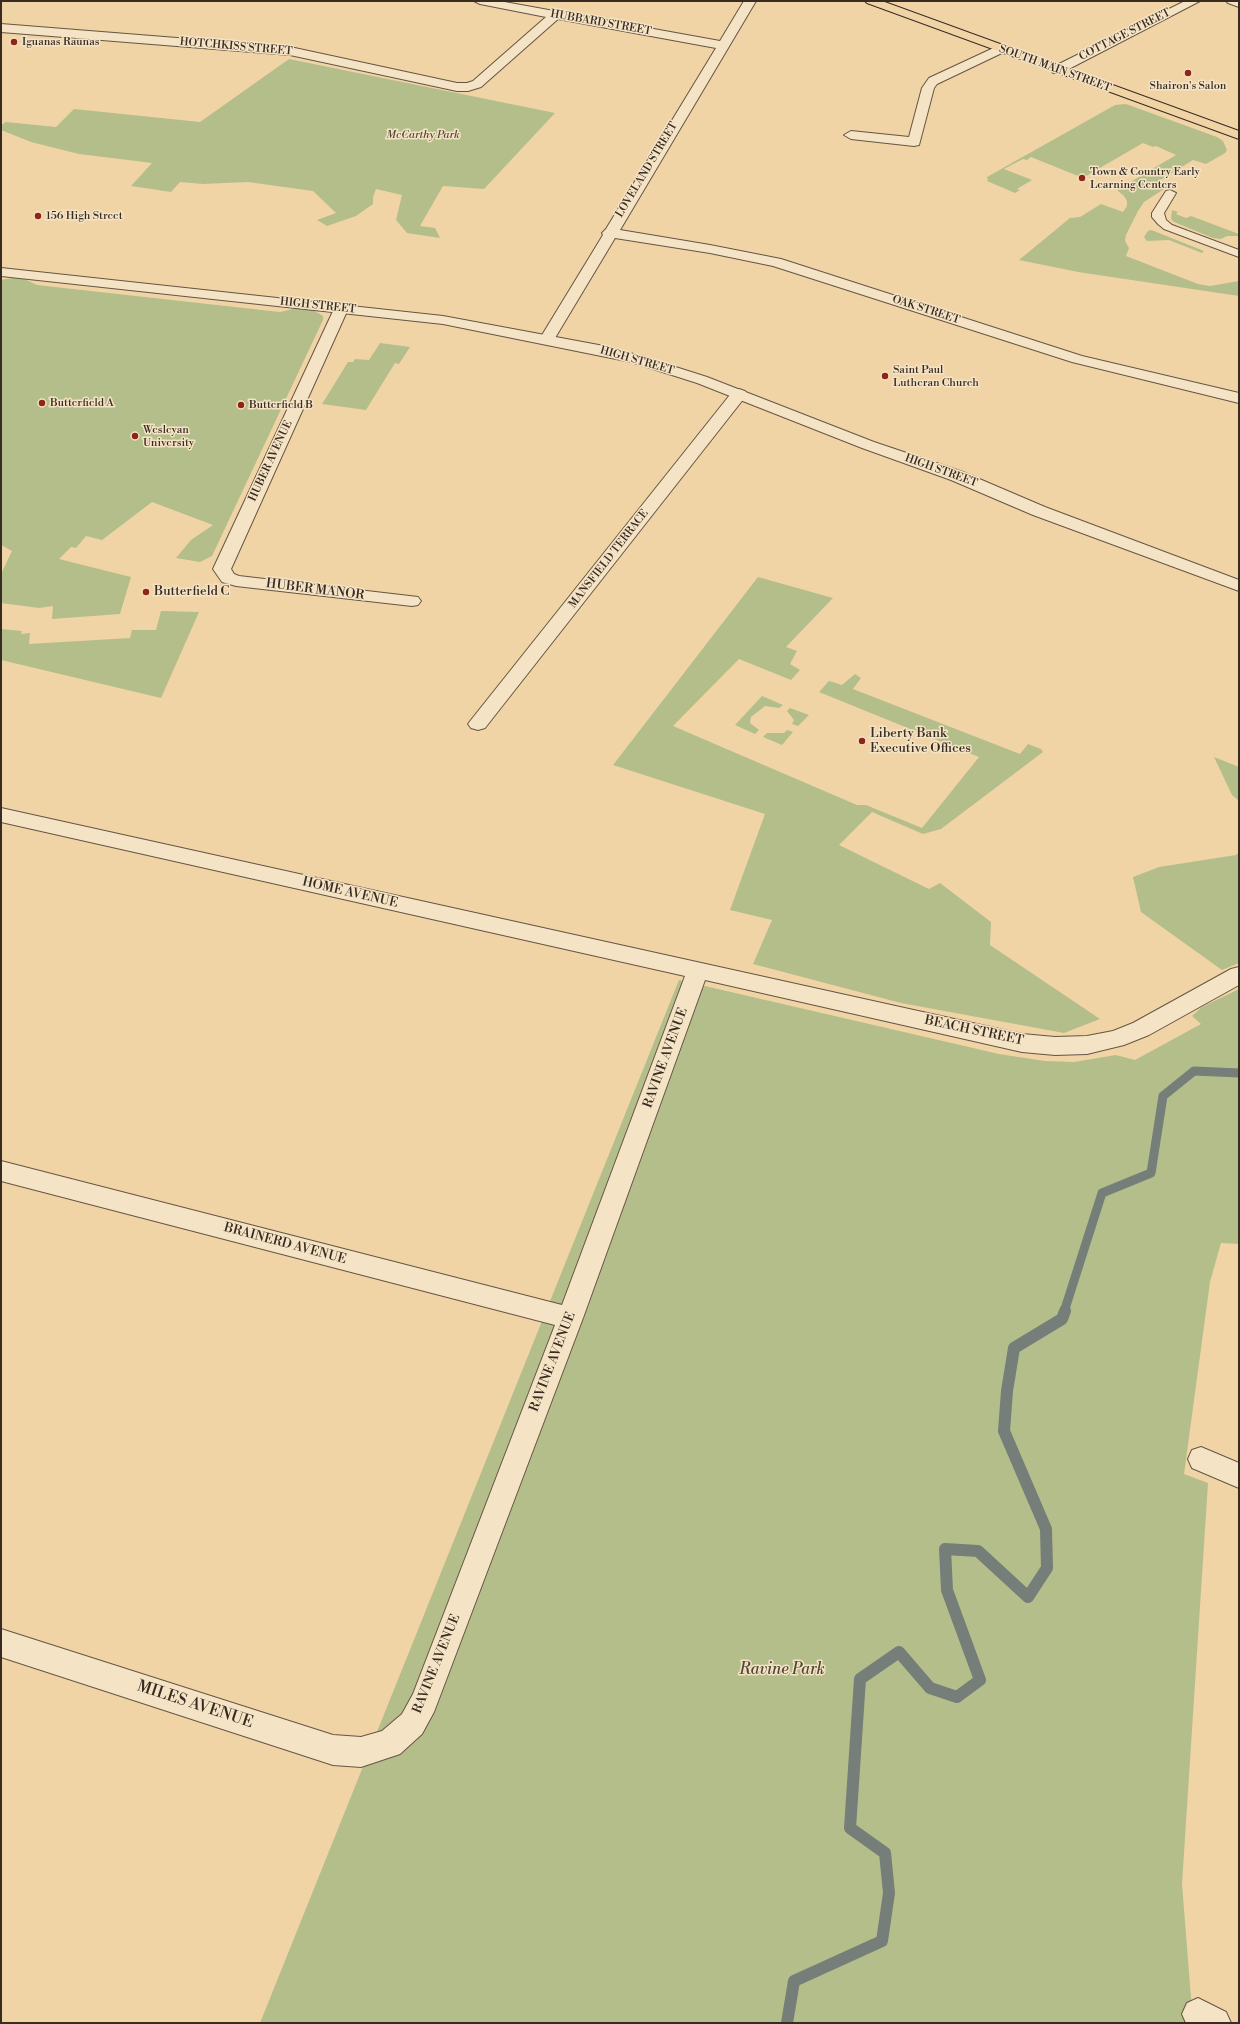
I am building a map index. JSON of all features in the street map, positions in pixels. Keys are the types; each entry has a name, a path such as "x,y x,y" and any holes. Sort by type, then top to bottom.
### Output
{"main road":[{"name":"SOUTH MAIN STREET","path":"871,1 1056,70 1239,135"}],"street":[{"name":"HUBBARD STREET","path":"480,1 722,45"},
{"name":"LOVELAND STREET","path":"547,340 722,45 750,1"},
{"name":"COTTAGE STREET","path":"1056,70 1194,1"},
{"path":"1232,1 1239,3"},
{"name":"HOTCHKISS STREET","path":"1,28 290,51 457,87 468,87 477,84 555,15"},
{"path":"852,134 914,142 928,88 933,81 1000,49"},
{"name":"OAK STREET","path":"610,233 710,249 776,262 1077,359 1239,398"},
{"name":"HIGH STREET","path":"1,272 443,320 636,359 739,394 868,445 957,476 1039,511 1239,586"},
{"name":"HUBER AVENUE","path":"222,569 341,309"},
{"name":"MANSFIELD TERRACE","path":"478,724 739,394"},
{"name":"HUBER MANOR","path":"222,569 228,578 236,580 412,601"},
{"name":"HOME AVENUE","path":"1,815 698,970"},
{"name":"BEACH STREET","path":"698,970 1022,1043 1055,1046 1087,1045 1116,1039 1141,1029 1239,975"},
{"name":"RAVINE AVENUE","path":"390,1744 412,1724 424,1702 570,1318 698,970"},
{"name":"BRAINERD AVENUE","path":"1,1171 570,1318"},
{"path":"1201,1459 1239,1476"},
{"name":"MILES AVENUE","path":"1,1643 333,1750 361,1752 390,1744"}],"lane":[{"path":"1170,193 1159,210 1158,217 1162,222 1168,227 1239,254"},
{"path":"1148,223 1159,230 1239,262"}],"green space":[{"name":"McCarthy Park","path":"289,59 555,113 484,189 443,186 420,226 435,228 440,238 407,233 396,220 402,195 376,189 373,197 373,204 356,216 327,226 317,220 336,213 313,191 248,182 203,184 180,182 171,192 131,186 152,163 79,154 31,142 1,130 1,125 6,122 56,127 74,109 200,122"},
{"path":"1126,104 1217,137 1223,141 1227,150 1225,153 1206,164 1193,160 1154,184 1164,189 1144,202 1138,211 1126,235 1125,241 1129,248 1126,256 1198,284 1210,286 1239,281 1239,296 1078,272 1019,260 1070,218 1080,217 1101,204 1123,212 1127,206 1127,201 1117,190 1176,155 1156,146 1153,147 1143,143 1086,176 1078,176 1031,157 1027,160 1023,159 1004,169 1032,180 1017,189 1020,190 1015,193 987,181 987,177 1115,105"},
{"path":"1172,210 1178,212 1176,214 1186,218 1191,216 1239,234 1239,236 1227,236 1221,239 1213,238 1174,222 1171,219"},
{"path":"1151,230 1204,251 1202,253 1169,240 1147,241 1144,237 1148,231"},
{"name":"Wesleyan University","path":"22,278 37,285 280,312 297,308 313,310 323,316 323,320 212,556 200,562 176,558 191,540 213,525 152,502 102,540 86,536 76,548 71,547 59,559 131,577 120,614 52,619 53,606 39,608 1,603 1,574 12,551 1,545 1,280"},
{"path":"380,343 410,347 399,364 395,363 366,410 322,404 348,362 353,362 355,359 369,360"},
{"path":"758,577 833,598 786,647 797,651 790,664 800,670 791,680 739,659 673,726 857,805 866,805 922,828 979,757 819,692 829,681 842,685 855,674 861,678 853,689 1020,754 1028,744 1041,749 1043,752 941,829 923,834 872,812 839,845 929,889 940,883 991,922 990,945 1100,1019 1064,1033 901,1003 753,964 772,920 730,910 765,814 613,765"},
{"path":"161,611 199,612 161,698 1,660 1,629 22,631 21,634 30,633 29,644 130,638 132,630 156,630"},
{"path":"762,696 783,705 779,708 765,706 751,717 750,723 759,730 755,734 735,725"},
{"path":"790,708 809,715 798,726 792,724 794,720 787,711"},
{"path":"787,730 793,732 782,745 763,737 767,733 784,733"},
{"path":"1214,757 1239,767 1239,801 1232,795"},
{"path":"1239,852 1239,963 1222,970 1141,912 1133,877 1159,867 1236,855"},
{"name":"Ravine Park","path":"679,980 999,1054 1045,1061 1074,1062 1116,1055 1135,1060 1201,1024 1192,1016 1202,1007 1239,989 1239,1244 1221,1243 1210,1282 1184,1474 1208,1483 1182,1884 1193,2023 260,2023"}],"waterway":[{"path":"1064,1312 1102,1193 1151,1173 1163,1096 1194,1071 1239,1073"},
{"path":"787,2023 794,1981 882,1941 889,1893 885,1853 850,1828 860,1679 899,1652 930,1688 957,1697 980,1680 947,1590 945,1549 978,1551 1028,1597 1047,1568 1046,1529 1004,1431 1007,1391 1014,1348 1062,1319 1065,1311"}],"place":[{"name":"Iguanas Raunas","path":"14,42"},
{"name":"Shairon's Salon","path":"1188,73"},
{"name":"Town & Country Early Learning Centers","path":"1082,178"},
{"name":"156 High Street","path":"38,216"},
{"name":"Saint Paul Lutheran Church","path":"885,376"},
{"name":"Butterfield A","path":"42,403"},
{"name":"Butterfield B","path":"241,405"},
{"name":"Wesleyan University","path":"135,436"},
{"name":"Butterfield C","path":"146,592"},
{"name":"Liberty Bank Executive Offices","path":"862,741"}]}
